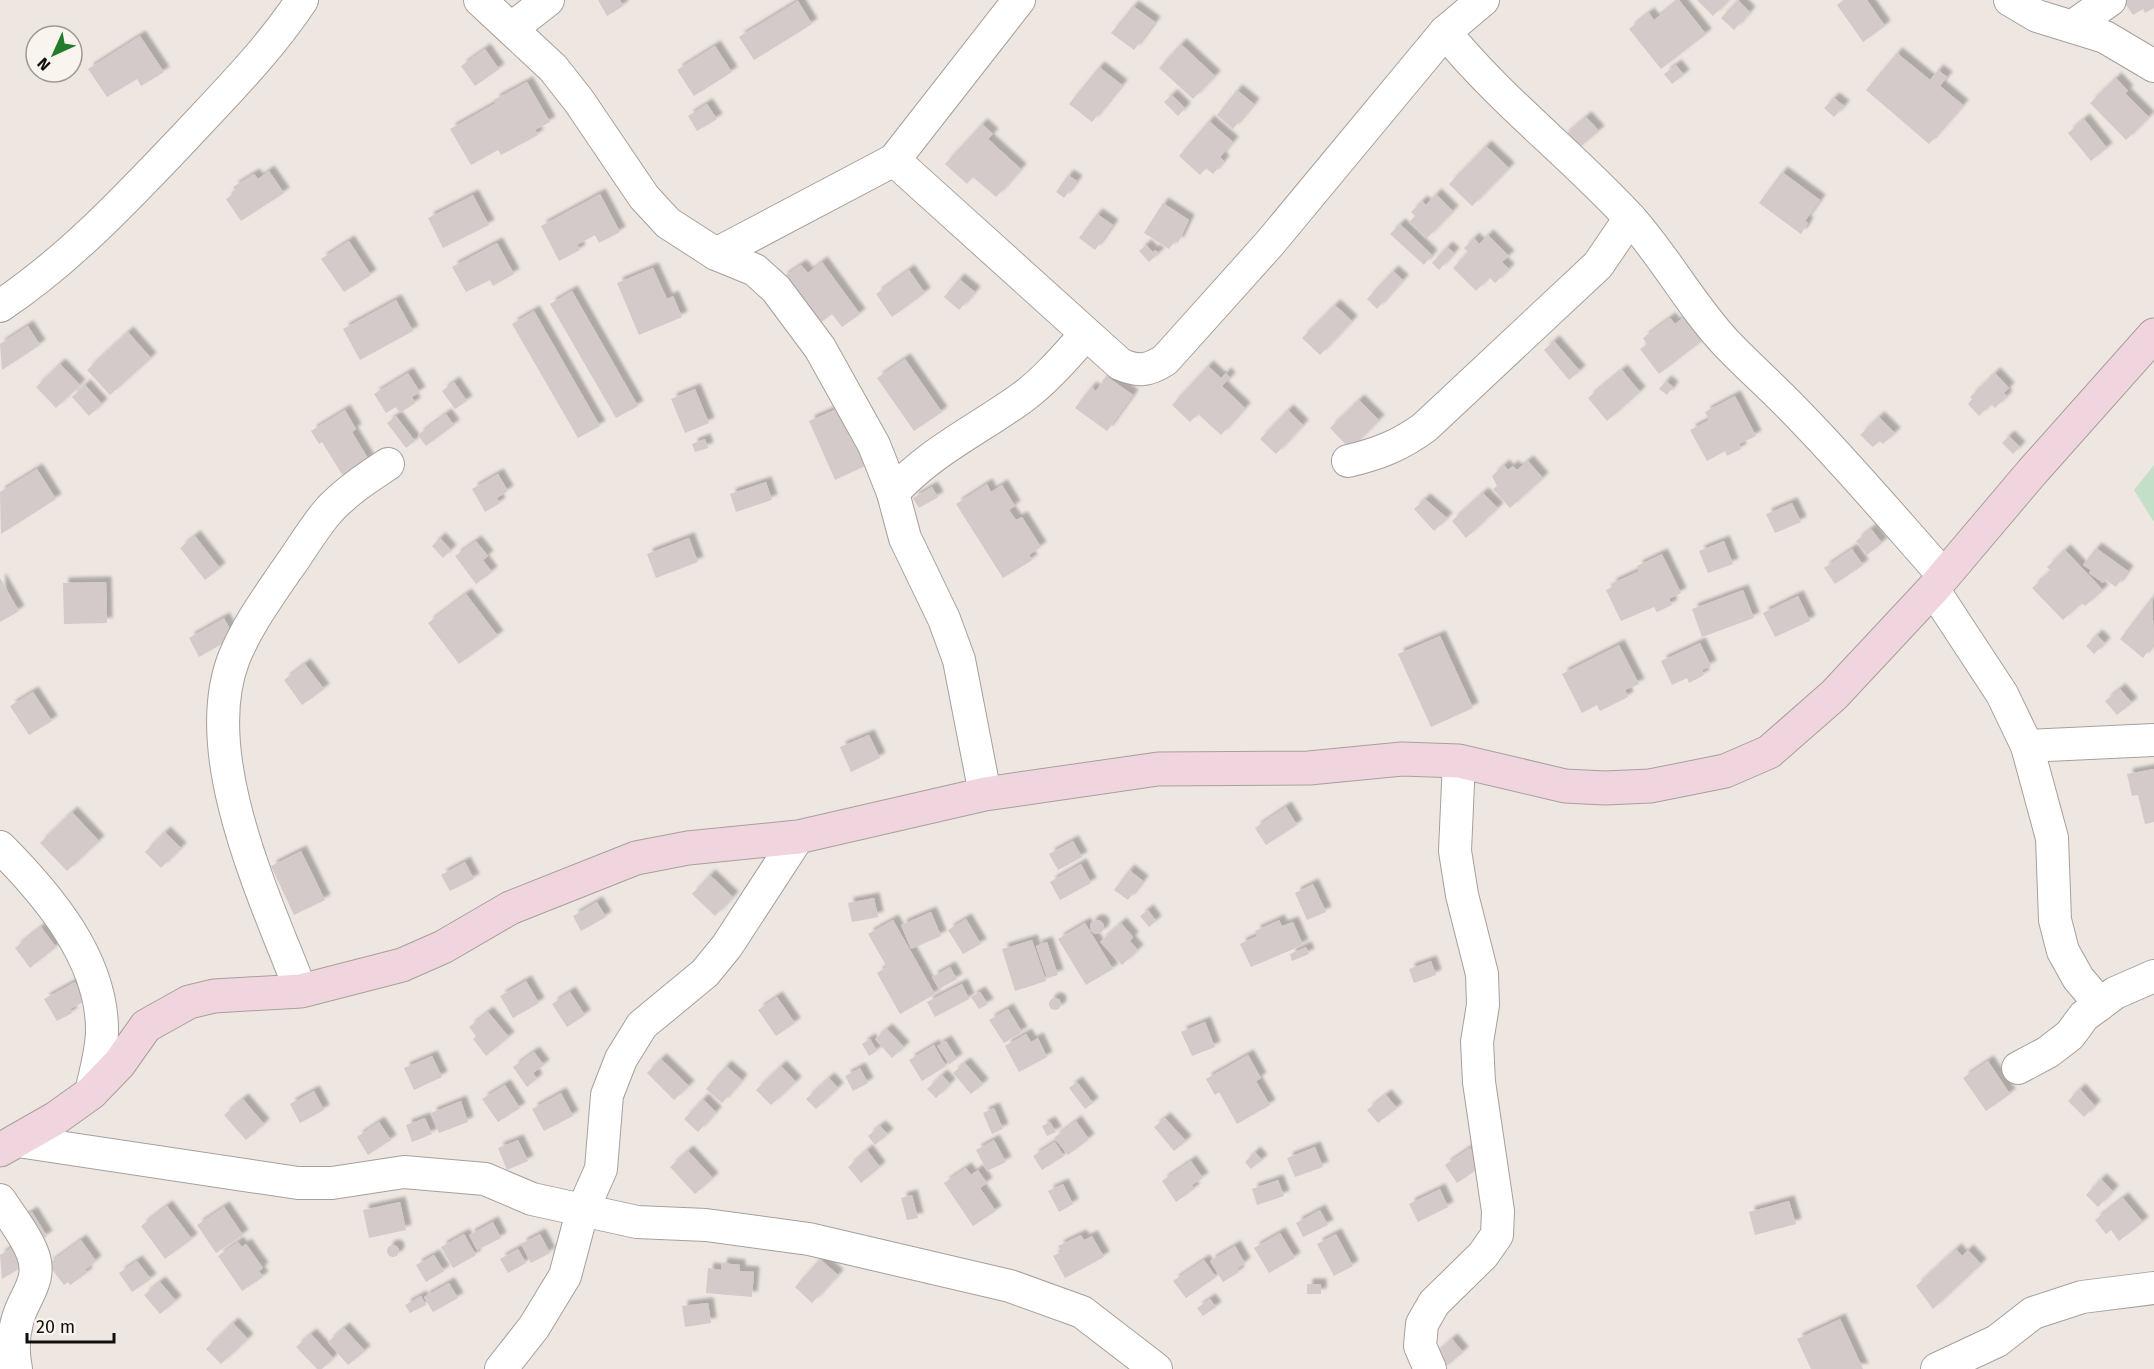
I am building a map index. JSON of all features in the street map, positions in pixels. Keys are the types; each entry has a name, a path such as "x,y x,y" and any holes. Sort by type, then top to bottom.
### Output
{"street":[{"path":"0,306 32,286 128,196 249,70 302,0"},
{"path":"480,0 560,76 644,197 668,223 716,254 756,270 776,289 820,348 874,445 893,493 905,538 944,619 959,660 985,794"},
{"path":"512,28 548,0"},
{"path":"716,254 894,160 1019,0"},
{"path":"894,160 1120,364 1135,370 1150,370 1165,360 1270,243 1445,32 1483,0"},
{"path":"2010,0 2037,16 2105,37 2154,66"},
{"path":"2073,26 2110,0"},
{"path":"1445,32 1464,56 1518,111 1583,170 1630,218 1661,254 1710,325 1727,345 1796,412 1939,583 2002,694 2027,746 2052,838 2055,920 2063,951 2078,978 2100,1004"},
{"path":"1348,462 1393,448 1425,427 1598,265 1630,218"},
{"path":"893,493 910,474 1024,396 1050,375 1086,334"},
{"path":"9,1145 91,1093 119,1064 146,1026 189,1002 214,996 301,991 402,965 443,947 510,908 636,858 688,848 798,837 985,794 1158,770 1309,768 1402,759 1459,761 1565,786 1605,788 1650,786 1725,771 1769,752 1804,724 1939,583 2032,472 2154,335"},
{"path":"301,991 242,833 232,795 225,744 224,702 233,660 251,621 330,510 358,483 388,464"},
{"path":"2027,746 2154,740"},
{"path":"1430,1369 1420,1346 1422,1324 1434,1303 1488,1248 1497,1235 1498,1211 1479,1082 1477,1042 1484,1005 1482,974 1462,895 1455,851 1459,761"},
{"path":"501,1369 534,1327 565,1276 582,1212 601,1169 608,1095 621,1059 642,1025 705,973 727,946 798,837"},
{"path":"0,847 41,892 74,938 97,987 102,1031 91,1093"},
{"path":"2018,1068 2056,1046 2070,1035 2084,1016 2115,993 2154,976"},
{"path":"9,1145 298,1183 332,1183 404,1172 485,1179 532,1199 582,1212 637,1222 706,1225 809,1239 1010,1286 1082,1312 1156,1369"},
{"path":"0,1200 32,1251 37,1269 35,1284 17,1321 13,1354 16,1369"},
{"path":"1937,1369 1997,1341 2033,1313 2082,1297 2154,1288"}],"green space":[{"path":"2154,465 2154,522 2134,490"}],"building":[{"path":"598,0 620,0 623,6 607,16"},
{"path":"1679,0 1706,34 1661,69 1629,29 1649,13 1654,20"},
{"path":"1697,0 1729,0 1713,16"},
{"path":"1738,0 1750,12 1734,30 1721,18"},
{"path":"1844,0 1867,0 1885,26 1863,42 1837,5"},
{"path":"2123,0 2154,0 2154,8 2145,13 2143,9 2133,15"},
{"path":"798,1 812,24 754,60 739,37"},
{"path":"1133,6 1155,22 1134,50 1111,33"},
{"path":"140,36 164,72 141,86 137,79 107,97 88,69"},
{"path":"1181,44 1215,76 1193,99 1159,68"},
{"path":"715,46 732,72 694,96 677,70"},
{"path":"485,49 499,69 475,86 461,66"},
{"path":"1897,53 1930,80 1938,70 1947,77 1940,86 1963,105 1929,144 1866,90"},
{"path":"1676,65 1684,75 1672,84 1664,74"},
{"path":"1099,67 1122,85 1092,122 1069,104"},
{"path":"2116,78 2128,91 2125,93 2149,117 2126,140 2090,103"},
{"path":"527,82 550,122 535,130 538,135 501,155 498,150 471,165 450,129 496,103 494,100"},
{"path":"1237,90 1254,104 1233,129 1217,115"},
{"path":"1172,95 1185,108 1178,116 1164,102"},
{"path":"1834,98 1844,106 1834,117 1824,108"},
{"path":"707,104 717,119 697,131 688,116"},
{"path":"1586,117 1599,131 1575,151 1563,137"},
{"path":"2084,119 2107,148 2091,161 2068,133"},
{"path":"1209,121 1233,142 1220,157 1224,161 1213,174 1206,168 1200,175 1179,156"},
{"path":"982,124 993,134 988,139 1021,169 996,197 973,177 967,184 945,164"},
{"path":"1486,146 1509,168 1472,206 1449,184"},
{"path":"269,171 284,193 241,221 226,199 236,192 233,187 254,174 258,179"},
{"path":"1782,172 1820,200 1805,221 1808,223 1801,234 1759,203"},
{"path":"1068,175 1077,181 1064,198 1056,192"},
{"path":"600,194 620,232 599,243 595,235 577,245 580,250 559,261 541,226"},
{"path":"1436,194 1453,211 1427,238 1409,222 1415,216 1411,212 1422,201 1426,205"},
{"path":"473,195 489,225 443,248 428,218"},
{"path":"1163,203 1189,220 1178,243 1175,241 1169,249 1144,233"},
{"path":"1097,214 1113,225 1095,250 1079,238"},
{"path":"1400,224 1432,255 1424,265 1390,234"},
{"path":"1488,235 1509,256 1502,262 1509,269 1495,283 1489,277 1476,291 1453,268 1468,252 1464,248 1474,238 1479,244"},
{"path":"349,241 371,275 344,292 321,259"},
{"path":"497,243 514,274 493,286 490,280 466,292 452,267"},
{"path":"1146,245 1153,252 1155,250 1159,253 1149,262 1139,251"},
{"path":"1447,247 1454,253 1439,270 1432,263"},
{"path":"822,262 860,314 842,327 832,314 817,325 782,278 801,265 808,273"},
{"path":"653,268 667,299 673,296 682,317 639,335 617,283"},
{"path":"909,270 925,293 892,317 876,294"},
{"path":"1393,271 1403,280 1377,309 1367,299"},
{"path":"959,279 975,292 959,310 944,297"},
{"path":"572,291 638,406 616,418 550,304"},
{"path":"396,300 413,331 360,360 343,329"},
{"path":"1335,305 1352,321 1320,355 1302,338"},
{"path":"534,311 600,426 578,438 512,324"},
{"path":"1684,317 1702,341 1659,374 1640,349 1647,344 1643,338 1670,318 1675,324"},
{"path":"28,326 40,345 2,370 0,344"},
{"path":"128,332 151,358 110,395 87,370"},
{"path":"1554,341 1580,371 1569,380 1544,350"},
{"path":"905,359 942,412 914,431 877,378"},
{"path":"60,364 80,385 56,408 36,387"},
{"path":"1208,366 1221,378 1226,373 1230,378 1222,386 1245,408 1221,435 1198,414 1190,422 1172,405"},
{"path":"1622,370 1640,392 1607,421 1588,398"},
{"path":"408,373 420,392 412,397 415,403 400,413 396,407 386,413 374,394"},
{"path":"1995,373 2009,388 2004,393 2007,396 1995,408 1991,404 1979,416 1968,404 1972,399 1970,397"},
{"path":"1106,376 1133,395 1107,431 1075,408 1091,387 1096,391"},
{"path":"1666,381 1673,387 1667,395 1659,389"},
{"path":"454,382 467,401 455,409 442,391"},
{"path":"85,385 102,404 89,416 72,397"},
{"path":"695,389 709,423 685,433 671,399"},
{"path":"1735,396 1756,436 1739,444 1741,449 1727,456 1725,451 1707,461 1690,430 1709,420 1705,412"},
{"path":"1359,400 1379,420 1350,449 1330,428"},
{"path":"839,408 865,466 835,480 809,421"},
{"path":"345,410 356,429 352,432 369,460 343,476 322,442 319,444 311,431"},
{"path":"1288,410 1303,425 1276,454 1260,439"},
{"path":"446,414 454,425 426,446 418,435"},
{"path":"396,416 415,441 406,448 387,423"},
{"path":"1879,417 1895,433 1883,444 1880,441 1873,447 1860,435"},
{"path":"2009,436 2020,447 2013,454 2002,443"},
{"path":"705,439 708,448 695,452 692,444"},
{"path":"1528,461 1543,478 1510,508 1493,489 1497,486 1492,476 1504,465 1508,470 1513,466 1517,470"},
{"path":"37,469 56,499 1,534 0,492"},
{"path":"498,474 508,491 497,498 500,503 485,512 472,489"},
{"path":"766,482 772,500 736,512 730,494"},
{"path":"987,484 991,492 1002,485 1015,506 1009,510 1016,520 1022,517 1041,547 1029,555 1032,560 1003,578 956,504"},
{"path":"932,487 938,497 919,508 913,498"},
{"path":"1483,493 1498,508 1466,538 1452,521"},
{"path":"1425,499 1447,518 1434,531 1414,509"},
{"path":"1792,503 1801,522 1775,533 1766,514"},
{"path":"1871,529 1882,543 1867,555 1856,541"},
{"path":"195,536 220,568 205,580 180,548"},
{"path":"440,538 451,550 443,558 432,546"},
{"path":"689,538 698,562 656,578 647,554"},
{"path":"476,541 488,556 483,560 492,572 476,584 455,556"},
{"path":"1724,541 1733,564 1708,573 1699,551"},
{"path":"2096,548 2128,571 2116,587 2106,580 2103,583 2089,573 2091,570 2083,565"},
{"path":"1852,549 1863,565 1835,584 1824,568"},
{"path":"2065,550 2103,590 2085,606 2082,603 2063,620 2032,588 2051,571 2047,567"},
{"path":"1662,554 1681,593 1669,599 1672,605 1657,612 1654,607 1621,621 1606,590 1612,587 1611,584 1639,571 1637,566"},
{"path":"0,578 19,611 0,622"},
{"path":"106,582 107,623 64,624 63,583"},
{"path":"1743,590 1754,618 1702,637 1692,609"},
{"path":"466,594 498,636 459,664 428,623"},
{"path":"1798,596 1810,621 1775,637 1763,613"},
{"path":"2152,597 2154,643 2143,658 2120,639"},
{"path":"224,618 234,637 199,657 189,638"},
{"path":"2097,635 2105,643 2094,654 2086,646"},
{"path":"1440,636 1473,708 1431,727 1398,654"},
{"path":"1700,643 1711,666 1702,670 1704,675 1689,683 1687,678 1672,685 1661,661"},
{"path":"1619,645 1639,684 1625,690 1628,697 1600,711 1597,705 1582,713 1562,674"},
{"path":"305,664 324,689 302,705 284,680"},
{"path":"2120,689 2132,703 2117,715 2105,701"},
{"path":"33,692 52,721 29,735 10,706"},
{"path":"869,735 880,758 851,772 840,747"},
{"path":"2154,769 2154,822 2145,824 2138,795 2132,796 2127,774"},
{"path":"1286,807 1297,825 1266,845 1255,828"},
{"path":"72,812 99,841 67,871 40,843"},
{"path":"165,832 181,848 161,868 145,852"},
{"path":"1073,841 1082,857 1058,870 1049,854"},
{"path":"301,851 325,900 294,915 271,866"},
{"path":"465,862 474,879 450,891 441,875"},
{"path":"1081,864 1091,883 1060,900 1050,882"},
{"path":"1129,870 1143,881 1128,900 1114,890"},
{"path":"710,875 733,897 715,916 692,894"},
{"path":"1313,884 1326,912 1307,920 1295,893"},
{"path":"874,898 878,917 852,922 848,903"},
{"path":"597,902 606,917 581,931 573,916"},
{"path":"1148,910 1156,921 1149,927 1140,916"},
{"path":"931,912 941,936 911,949 901,925"},
{"path":"966,919 981,944 963,954 948,930"},
{"path":"893,920 935,994 900,1014 877,973 887,967 868,934"},
{"path":"1094,920 1100,920 1104,927 1100,934 1094,934 1090,930 1090,924"},
{"path":"1279,920 1282,926 1293,922 1303,945 1251,967 1240,944 1257,936 1255,931"},
{"path":"1085,923 1113,969 1086,985 1058,939"},
{"path":"1121,923 1133,937 1130,941 1138,950 1122,965 1100,942"},
{"path":"41,927 56,947 30,968 15,948"},
{"path":"1032,940 1046,981 1015,991 1002,949"},
{"path":"1047,942 1058,975 1047,978 1036,946"},
{"path":"1306,947 1309,954 1292,961 1290,954"},
{"path":"1431,961 1436,975 1414,983 1409,969"},
{"path":"950,967 957,979 939,989 932,977"},
{"path":"526,981 539,1003 513,1018 500,996"},
{"path":"75,982 85,1001 70,1009 72,1013 57,1021 44,999"},
{"path":"962,984 969,999 935,1017 927,1002"},
{"path":"570,992 585,1015 567,1027 552,1004"},
{"path":"980,992 988,1004 979,1009 971,997"},
{"path":"777,997 795,1023 776,1036 758,1010"},
{"path":"1057,998 1061,1004 1057,1010 1053,1010 1049,1002"},
{"path":"1008,1009 1022,1032 1004,1043 989,1020"},
{"path":"488,1012 509,1037 486,1056 473,1039 476,1036 469,1027"},
{"path":"1205,1022 1215,1047 1192,1056 1181,1032"},
{"path":"887,1029 904,1047 892,1058 875,1039"},
{"path":"1026,1034 1031,1042 1038,1038 1047,1057 1019,1072 1005,1046"},
{"path":"870,1039 877,1051 869,1056 862,1044"},
{"path":"946,1041 957,1059 949,1064 937,1046"},
{"path":"934,1045 946,1066 922,1081 909,1060"},
{"path":"534,1052 544,1065 533,1073 537,1079 527,1087 513,1067"},
{"path":"1248,1055 1261,1078 1256,1081 1270,1105 1237,1124 1219,1092 1215,1095 1206,1079"},
{"path":"432,1056 442,1077 414,1090 404,1068"},
{"path":"661,1059 689,1086 674,1100 647,1073"},
{"path":"1988,1061 2010,1094 1986,1111 1963,1078"},
{"path":"965,1063 983,1084 971,1094 953,1073"},
{"path":"726,1066 742,1080 722,1103 706,1089"},
{"path":"781,1066 796,1082 771,1105 756,1090"},
{"path":"860,1068 868,1083 853,1091 845,1076"},
{"path":"942,1075 950,1084 936,1098 927,1089"},
{"path":"829,1078 838,1088 816,1109 806,1099"},
{"path":"1077,1082 1093,1103 1085,1109 1069,1088"},
{"path":"505,1085 520,1108 498,1122 482,1099"},
{"path":"2080,1089 2095,1106 2084,1117 2068,1101"},
{"path":"314,1091 324,1110 300,1123 290,1104"},
{"path":"561,1093 573,1116 544,1131 532,1109"},
{"path":"1386,1095 1397,1108 1378,1123 1367,1110"},
{"path":"243,1099 264,1124 246,1140 224,1115"},
{"path":"703,1099 716,1112 698,1132 684,1119"},
{"path":"461,1101 468,1122 439,1133 431,1113"},
{"path":"994,1108 1003,1129 992,1134 983,1113"},
{"path":"425,1118 432,1134 412,1142 406,1125"},
{"path":"1165,1118 1186,1141 1174,1151 1154,1127"},
{"path":"1076,1121 1089,1139 1068,1155 1054,1138"},
{"path":"379,1122 391,1140 368,1155 357,1137"},
{"path":"1050,1122 1056,1132 1047,1136 1042,1126"},
{"path":"880,1126 888,1134 875,1145 868,1136"},
{"path":"518,1140 528,1161 507,1170 498,1148"},
{"path":"994,1140 1006,1162 987,1171 976,1150"},
{"path":"1055,1142 1064,1156 1042,1170 1033,1156"},
{"path":"1315,1147 1323,1167 1295,1177 1287,1158"},
{"path":"1470,1148 1482,1166 1457,1183 1445,1165"},
{"path":"867,1150 880,1167 861,1183 848,1167"},
{"path":"688,1151 713,1178 695,1194 670,1167"},
{"path":"1255,1152 1262,1160 1251,1169 1245,1162"},
{"path":"1191,1161 1203,1178 1192,1185 1194,1189 1176,1202 1162,1181"},
{"path":"966,1168 971,1175 978,1170 987,1183 980,1188 996,1211 973,1226 944,1183"},
{"path":"2101,1179 2113,1191 2098,1207 2086,1195"},
{"path":"1278,1180 1284,1196 1257,1205 1252,1189"},
{"path":"1063,1184 1073,1204 1059,1212 1048,1191"},
{"path":"1440,1189 1448,1207 1418,1222 1409,1204"},
{"path":"912,1195 918,1218 907,1220 901,1198"},
{"path":"2123,1198 2143,1222 2119,1241 2111,1230 2106,1234 2095,1220"},
{"path":"1789,1201 1796,1224 1755,1235 1749,1212"},
{"path":"400,1202 406,1230 369,1238 363,1210"},
{"path":"167,1206 192,1239 165,1259 141,1226"},
{"path":"224,1207 243,1235 216,1253 197,1225"},
{"path":"1320,1210 1328,1225 1303,1237 1296,1223"},
{"path":"32,1212 47,1236 36,1243 21,1219"},
{"path":"493,1222 501,1238 477,1250 469,1235"},
{"path":"1280,1233 1295,1258 1269,1273 1254,1248"},
{"path":"464,1234 476,1255 453,1268 441,1247"},
{"path":"540,1234 550,1253 531,1263 521,1244"},
{"path":"1336,1234 1353,1266 1334,1276 1317,1244"},
{"path":"1081,1235 1084,1240 1092,1236 1104,1257 1065,1278 1053,1256 1062,1252 1058,1246"},
{"path":"81,1240 96,1261 85,1270 87,1273 70,1285 68,1282 64,1285 48,1264"},
{"path":"238,1242 242,1247 246,1244 263,1268 259,1271 263,1277 242,1291 218,1256"},
{"path":"395,1245 399,1251 395,1257 391,1257 387,1249"},
{"path":"1235,1246 1245,1263 1237,1269 1239,1272 1223,1282 1210,1261"},
{"path":"13,1247 24,1266 2,1279 0,1255"},
{"path":"518,1249 526,1263 508,1273 500,1259"},
{"path":"1956,1249 1962,1256 1968,1250 1981,1264 1933,1309 1916,1286"},
{"path":"434,1255 444,1271 426,1282 416,1265"},
{"path":"820,1259 838,1275 812,1303 795,1287"},
{"path":"1204,1260 1216,1277 1186,1298 1173,1281"},
{"path":"137,1261 151,1279 132,1292 119,1273"},
{"path":"722,1263 740,1265 740,1271 754,1272 752,1297 706,1293 708,1268 721,1270"},
{"path":"160,1282 176,1301 160,1314 144,1295"},
{"path":"449,1283 458,1298 433,1312 424,1297"},
{"path":"1307,1284 1321,1284 1321,1294 1307,1294"},
{"path":"421,1296 426,1305 410,1313 405,1305"},
{"path":"1210,1299 1216,1307 1203,1316 1197,1308"},
{"path":"708,1303 711,1323 685,1327 682,1306"},
{"path":"1840,1319 1863,1369 1811,1369 1797,1339"},
{"path":"233,1323 248,1339 221,1364 206,1349"},
{"path":"344,1328 365,1351 348,1365 328,1342"},
{"path":"311,1334 333,1358 322,1369 317,1369 296,1347"},
{"path":"1452,1339 1463,1352 1443,1369 1432,1357"}]}
